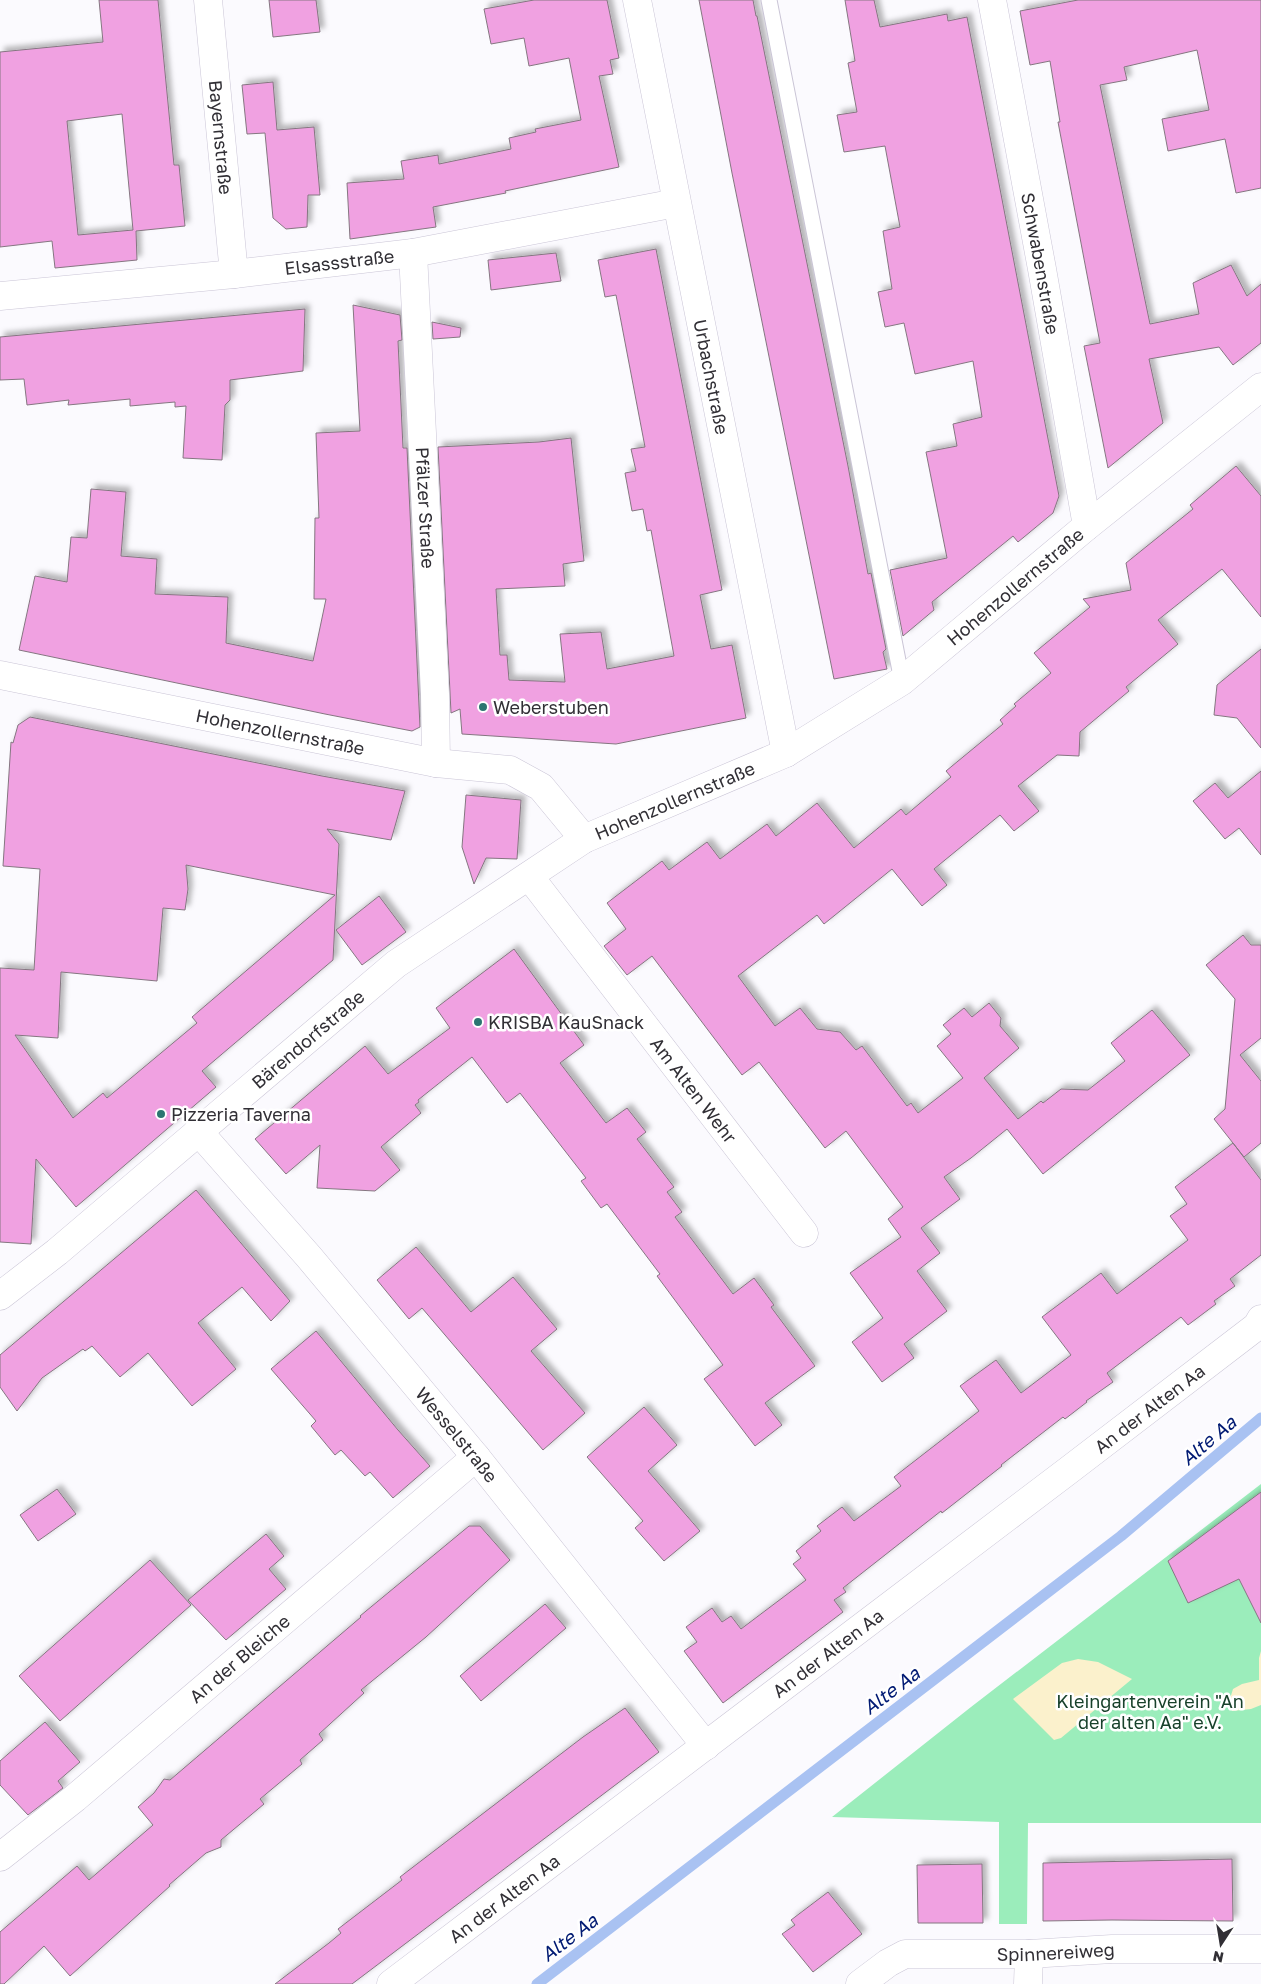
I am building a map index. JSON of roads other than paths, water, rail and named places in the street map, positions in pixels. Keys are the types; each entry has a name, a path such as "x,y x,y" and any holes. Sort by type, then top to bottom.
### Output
{"street":[{"name":"Bayernstraße","path":"208,0 234,274"},
{"name":"Urbachstraße","path":"637,0 786,753"},
{"name":"Schwabenstraße","path":"992,0 1087,526"},
{"name":"Elsassstraße","path":"0,296 234,274 413,253 676,203"},
{"name":"Pfälzer Straße","path":"413,253 435,694 436,763"},
{"name":"Hohenzollernstraße","path":"0,675 436,763 510,770 541,787 584,839 786,753 902,681 1087,526 1261,387"},
{"name":"Bärendorfstraße","path":"0,1296 57,1252 396,964 584,839"},
{"name":"Am Alten Wehr","path":"529,876 804,1232"},
{"name":"Wesselstraße","path":"198,1131 308,1257 476,1457 706,1746"},
{"name":"An der Alten Aa","path":"391,1984 1207,1365 1257,1326 1261,1320"},
{"name":"An der Bleiche","path":"0,1857 75,1798 476,1457"},
{"name":"Spinnereiweg","path":"860,1984 905,1954 1029,1954 1112,1949 1261,1949"},
{"path":"1028,1984 1029,1954"}],"lane":[{"path":"769,0 902,681"}],"waterway":[{"name":"Alte Aa","path":"537,1984 1121,1536 1261,1418"}],"place":[{"name":"Weberstuben","path":"483,707"},
{"name":"KRISBA KauSnack","path":"478,1022"},
{"name":"Pizzeria Taverna","path":"161,1114"}],"park label":[{"name":"Kleingartenverein \"An der alten Aa\" e.V.","path":"1150,1711"}]}
